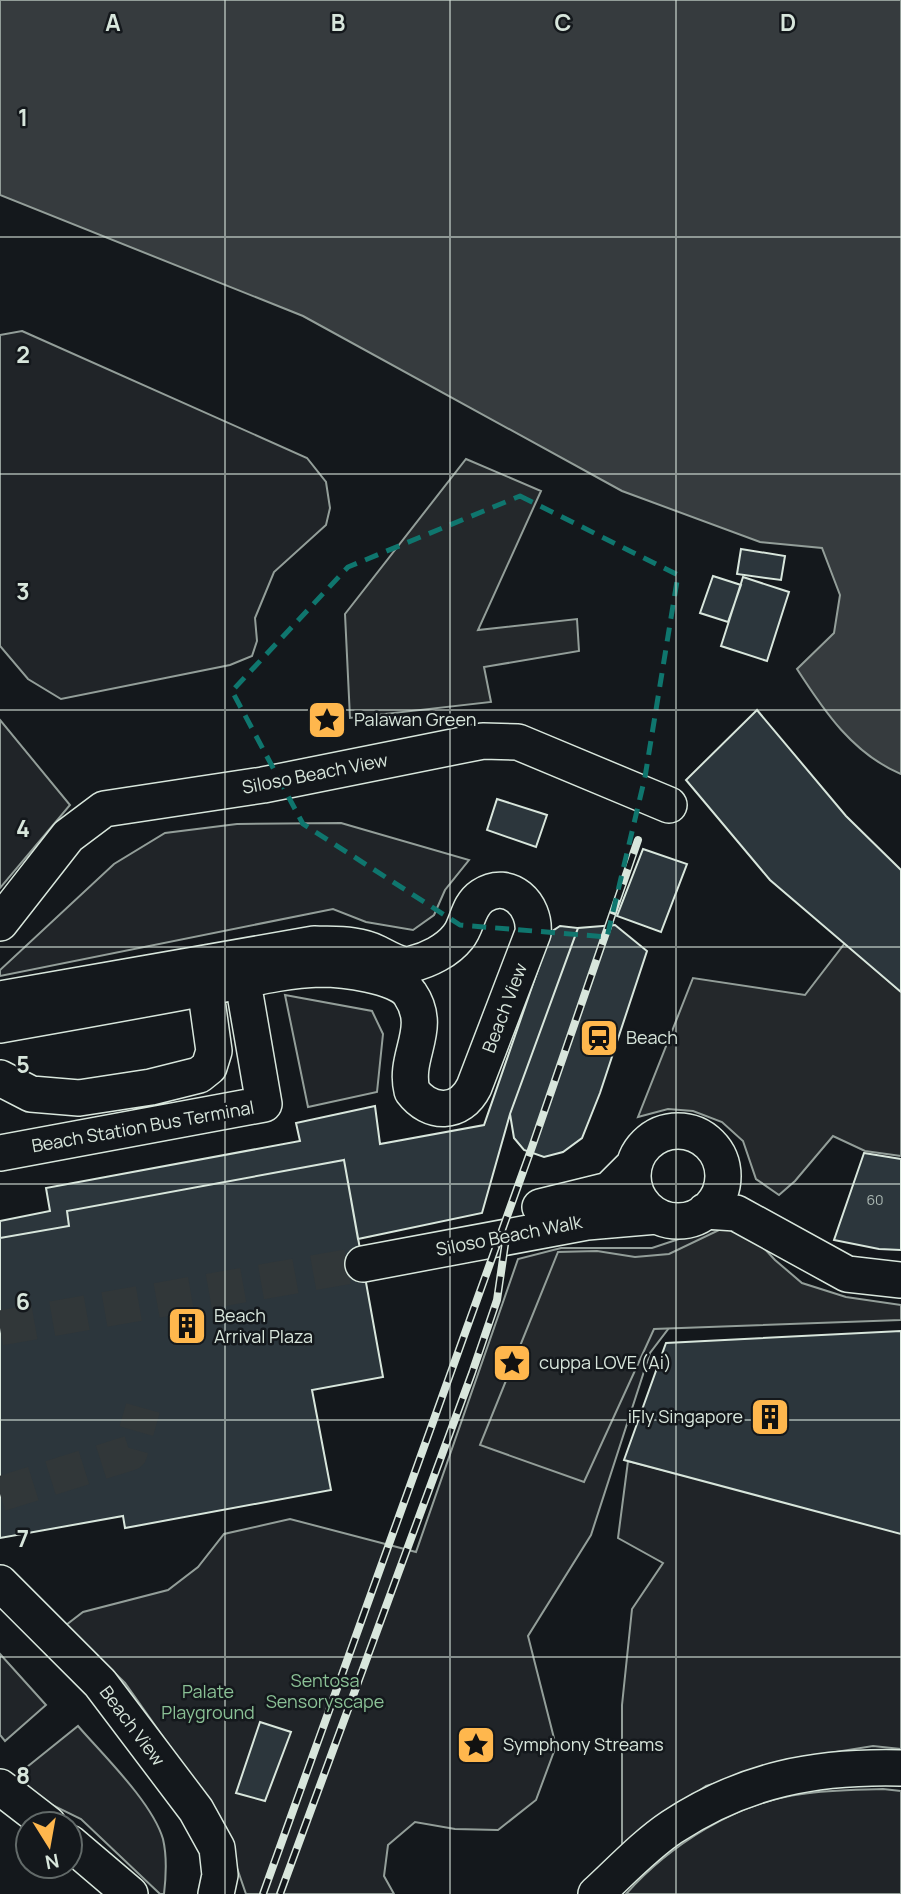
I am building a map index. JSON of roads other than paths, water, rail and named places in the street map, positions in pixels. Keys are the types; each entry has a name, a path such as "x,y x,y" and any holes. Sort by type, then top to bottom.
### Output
{"street":[{"name":"Siloso Beach View","path":"0,923 68,836 104,809 262,785 483,741 518,742 668,805"},
{"name":"Beach View","path":"0,999 241,970 343,970 393,982 409,991 417,1008 421,1027 410,1068 412,1091 428,1106 450,1109 469,1097 474,1087 529,944 534,921 531,910 515,894 493,891 474,904 458,937 435,955 408,965 352,946 314,944 241,970"},
{"name":"Beach Station Bus Terminal","path":"0,1153 264,1104 241,970"},
{"name":"Beach View","path":"0,1025 203,976"},
{"path":"0,1079 31,1094 79,1098 150,1087 198,1075 209,1067 214,1051 203,976"},
{"name":"Siloso Beach Walk","path":"773,1232 717,1153 698,1135 671,1131 646,1143 633,1166 609,1190 361,1253 587,1222 657,1216 681,1220 705,1212 736,1213 846,1274 901,1280"},
{"path":"705,1212 721,1191 723,1178 717,1153"},
{"path":"633,1166 632,1178 639,1200 657,1216"},
{"name":"Beach View","path":"0,1583 100,1683 196,1810 217,1848 220,1875 216,1894"},
{"name":"Beach View","path":"0,1613 87,1697 183,1817 199,1875 193,1894"},
{"path":"596,1894 671,1828 736,1792 791,1775 846,1767 901,1768"},
{"path":"0,1787 30,1810"},
{"path":"84,1855 130,1894"}],"tunnel":[{"path":"0,1328 363,1264"},
{"path":"0,1494 130,1453 143,1408"}],"railway":[{"path":"263,1894 532,1147 638,840"},
{"path":"280,1894 472,1373 497,1300 506,1238"}],"place":[{"name":"Palawan Green","path":"327,720"},
{"name":"Beach","path":"599,1038"},
{"name":"Beach Arrival Plaza","path":"187,1326"},
{"name":"cuppa LOVE (Ai)","path":"512,1363"},
{"name":"iFly Singapore","path":"770,1417"},
{"name":"Symphony Streams","path":"476,1745"}],"park label":[{"name":"Sentosa Sensoryscape","path":"325,1691"},
{"name":"Palate Playground","path":"208,1702"}]}
